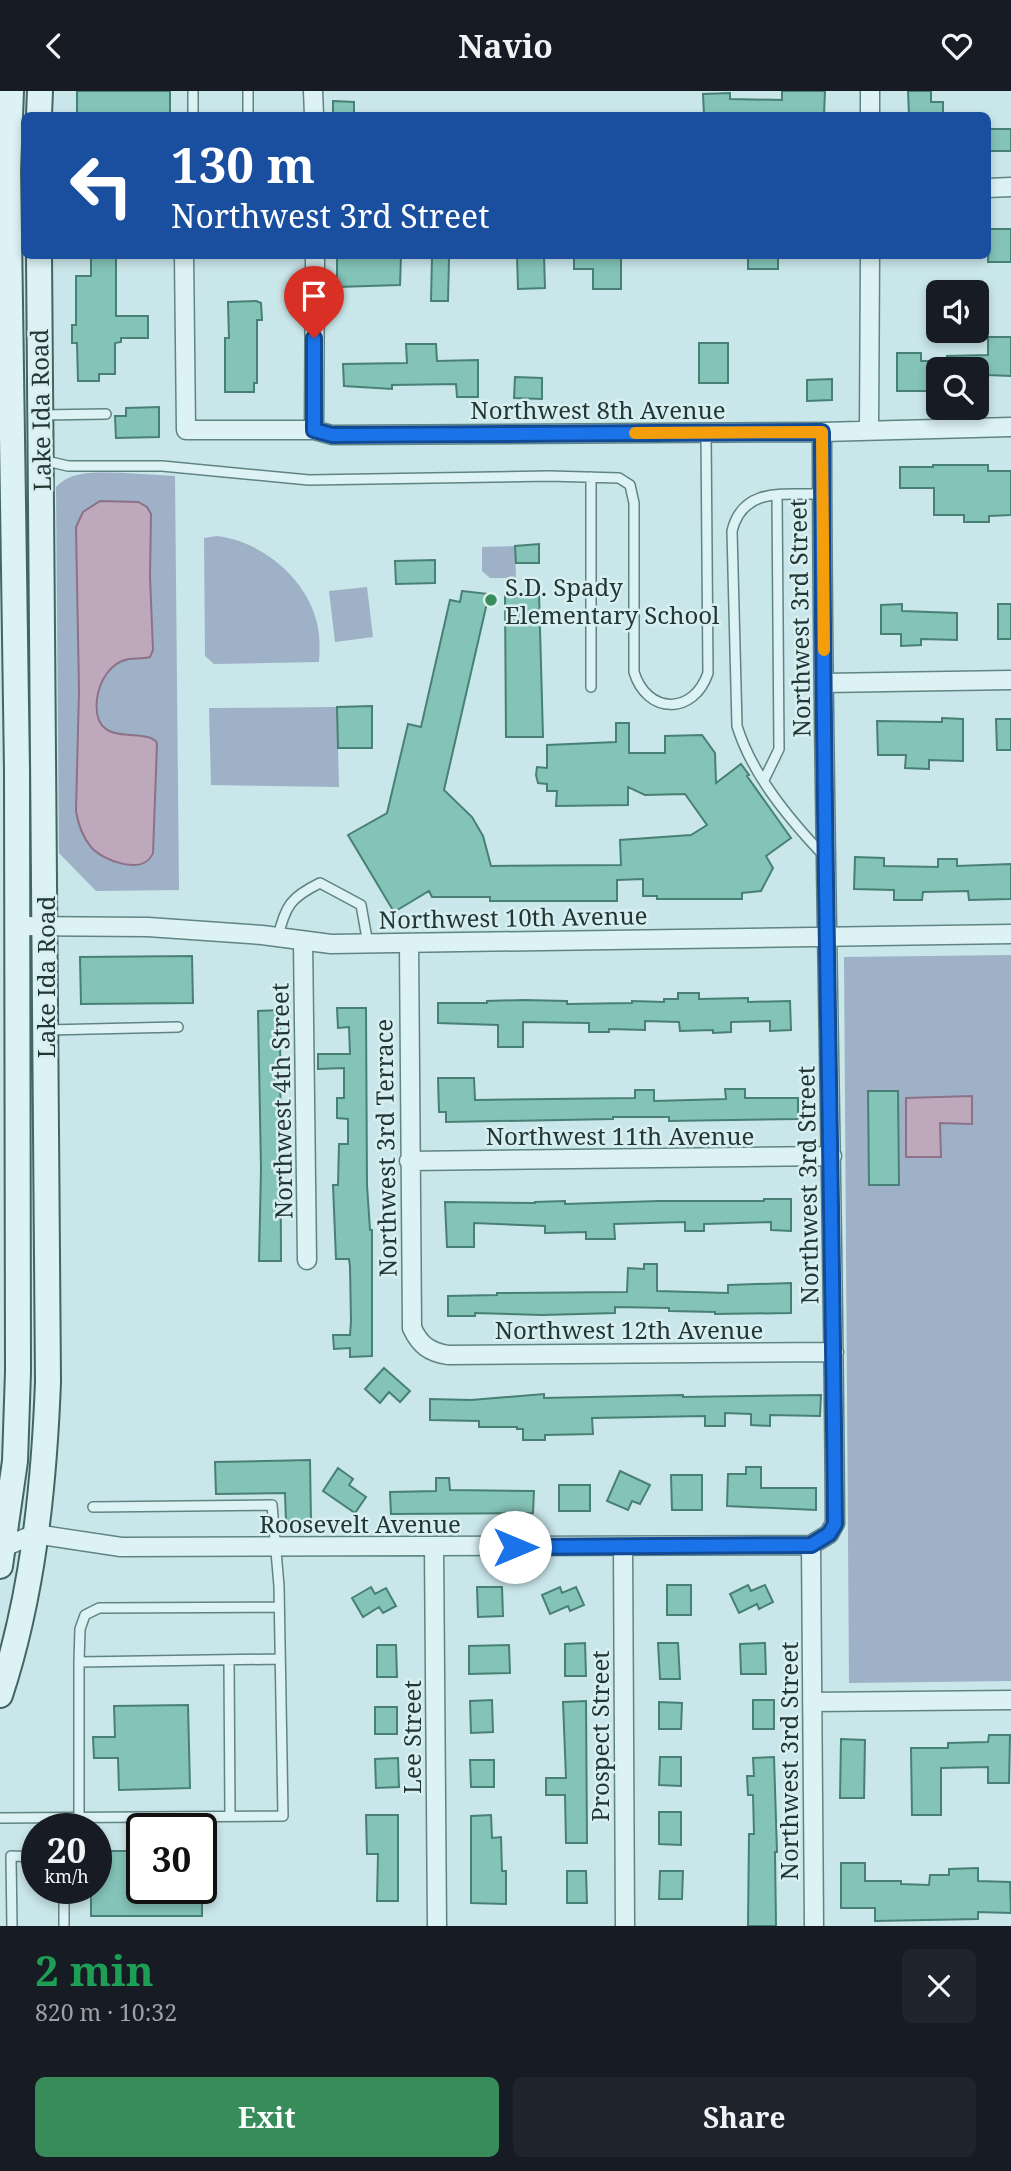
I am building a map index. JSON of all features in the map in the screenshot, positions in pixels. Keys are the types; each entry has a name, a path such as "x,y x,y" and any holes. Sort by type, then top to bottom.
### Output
{"street":[{"name":"Lake Ida Road","path":"1,1553 18,1398 17,770 10,419 17,135 11,91"},
{"path":"39,112 40,91"},
{"path":"313,91 314,112"},
{"path":"870,91 870,112"},
{"path":"991,188 1011,187"},
{"name":"Lake Ida Road","path":"0,1695 23,1604 35,1534 48,1382 39,259"},
{"name":"Northwest 8th Avenue","path":"184,259 186,430 314,430 332,435 822,432 1011,427"},
{"path":"314,430 315,259"},
{"path":"869,430 870,259"},
{"path":"10,419 40,460"},
{"name":"Northwest 3rd Street","path":"814,1926 811,1545 829,1534 835,1524 822,432"},
{"path":"824,683 1011,680"},
{"name":"Northwest 10th Avenue","path":"16,926 148,927 331,944 1011,935"},
{"name":"Northwest 4th Street","path":"303,941 307,1260"},
{"name":"Northwest 3rd Terrace","path":"409,944 412,1328 425,1347"},
{"name":"Northwest 11th Avenue","path":"409,1161 832,1156"},
{"name":"Northwest 12th Avenue","path":"425,1347 448,1355 834,1352"},
{"path":"1,1553 35,1534 5,1506"},
{"name":"Roosevelt Avenue","path":"35,1534 121,1547 811,1545"},
{"name":"Prospect Street","path":"623,1546 625,1926"},
{"name":"Lee Street","path":"434,1547 437,1926"},
{"path":"812,1702 1011,1700"}],"lane":[{"path":"193,91 193,112"},
{"path":"248,91 248,112"},
{"path":"40,415 106,414"},
{"path":"40,460 68,465 162,466 309,480 619,478 630,485 634,503 635,672 638,683 654,700 677,704 698,694 708,673 706,433"},
{"path":"591,477 591,687"},
{"path":"822,494 764,495 743,508 735,518 732,531 737,726 743,747 764,780 805,836 825,858"},
{"path":"764,780 779,749 777,495"},
{"path":"278,937 284,912 298,894 320,883 361,905 368,944"},
{"path":"45,1030 178,1027"},
{"path":"93,1507 272,1505 276,1548 283,1816 112,1818"},
{"path":"79,1813 79,1662 82,1621 91,1610 279,1607"},
{"path":"79,1662 280,1659"},
{"path":"229,1660 230,1816"},
{"path":"0,1818 21,1818"},
{"path":"12,1926 11,1856 21,1856"},
{"path":"64,1904 64,1926"}],"shaded area":[{"path":"125,473 175,476 179,890 96,891 59,853 56,487 79,475"},
{"path":"100,501 138,502 147,507 151,514 153,650 150,657 129,659 111,668 100,686 97,699 97,715 102,726 121,734 151,738 157,743 153,853 148,860 133,865 104,857 91,847 81,830 76,811 79,690 76,527 83,512"},
{"path":"217,536 249,545 278,563 291,575 310,603 316,619 319,662 214,664 205,656 204,538"},
{"path":"515,546 516,578 490,578 482,571 482,547"},
{"path":"367,587 373,637 335,642 329,591"},
{"path":"337,707 339,787 211,785 209,708"},
{"path":"1011,955 1011,1681 849,1683 844,957"},
{"path":"972,1096 972,1124 940,1123 941,1157 906,1157 906,1098"}],"building":[{"path":"77,91 170,91 170,112 77,112"},
{"path":"782,91 825,91 824,112 704,112 703,94 730,93 730,99 782,100"},
{"path":"908,91 931,91 931,102 943,102 943,112 909,112"},
{"path":"333,101 354,102 354,112 333,112"},
{"path":"991,129 1011,129 1011,151 991,151"},
{"path":"991,229 1011,229 1011,262 988,262 991,259"},
{"path":"91,259 116,259 116,316 148,316 148,338 121,338 121,342 115,343 115,374 99,374 99,381 78,381 77,343 72,343 72,325 76,325 76,276 91,276"},
{"path":"337,259 401,259 400,285 337,287"},
{"path":"432,259 449,259 448,301 431,301"},
{"path":"517,259 544,259 545,288 518,289"},
{"path":"574,259 621,259 621,289 593,289 593,269 574,269"},
{"path":"748,259 778,259 778,269 748,269"},
{"path":"228,302 261,303 262,320 257,320 257,383 254,383 254,392 225,392 225,338 229,338"},
{"path":"989,337 1011,337 1011,376 989,375 989,357 947,357 947,356 988,355"},
{"path":"699,343 728,343 728,383 699,383"},
{"path":"406,344 436,344 437,361 478,360 478,397 457,397 456,384 392,385 392,389 344,386 343,364 407,363"},
{"path":"897,353 921,353 921,361 926,361 926,391 897,391"},
{"path":"515,377 542,378 542,399 514,398"},
{"path":"832,379 832,400 807,401 807,380"},
{"path":"159,407 159,437 116,438 115,416 126,416 126,408"},
{"path":"988,465 988,471 1011,471 1011,515 989,516 989,522 964,522 964,515 934,515 934,488 900,488 900,467"},
{"path":"539,544 539,563 516,563 515,546"},
{"path":"435,560 435,583 396,584 395,561"},
{"name":"S.D. Spady Elementary School","path":"462,591 489,594 444,790 472,817 483,836 491,866 621,865 620,840 691,835 707,825 685,794 645,795 628,787 628,805 556,806 557,791 547,791 547,784 538,783 537,767 547,768 547,745 616,742 616,723 629,723 629,753 665,753 665,736 702,735 715,753 716,783 741,764 791,838 766,856 773,868 761,891 742,893 742,899 657,899 657,896 643,896 643,879 617,880 617,901 490,901 490,897 432,897 429,891 394,912 348,835 387,813 408,724 421,727 450,600 460,602"},
{"path":"512,592 539,593 543,737 506,737 505,595 512,595"},
{"path":"902,604 902,611 957,613 957,640 921,639 921,645 901,646 901,634 881,634 881,605"},
{"path":"998,604 1011,604 1011,639 998,639"},
{"path":"372,706 372,748 338,748 337,707"},
{"path":"942,718 963,719 963,761 929,760 929,769 905,768 906,755 878,755 877,721 942,722"},
{"path":"996,719 1011,719 1011,750 997,750"},
{"path":"855,857 884,858 884,866 938,867 938,859 957,859 957,866 1011,864 1011,899 969,900 968,891 923,892 922,900 894,900 894,890 854,889"},
{"path":"192,956 193,1003 81,1004 80,957"},
{"path":"678,993 699,993 699,999 790,1001 791,1030 770,1031 770,1021 731,1022 731,1032 713,1033 713,1030 680,1031 679,1022 645,1021 645,1030 609,1029 609,1032 589,1032 589,1023 523,1022 523,1047 498,1047 498,1025 438,1023 438,1003 523,1000 567,1001 567,1004 664,1002 664,999 678,999"},
{"path":"337,1008 366,1008 367,1185 372,1230 372,1356 350,1357 350,1348 334,1349 333,1335 350,1335 351,1321 349,1259 336,1259 333,1185 338,1185 339,1144 348,1144 348,1119 337,1118 337,1098 344,1098 344,1068 318,1069 318,1054 350,1054 349,1027 338,1028"},
{"path":"280,1010 281,1261 259,1261 261,1169 258,1011"},
{"path":"438,1078 474,1078 475,1100 635,1098 635,1090 654,1090 654,1101 726,1099 725,1089 745,1089 745,1098 798,1098 798,1119 669,1121 669,1117 613,1117 446,1122 446,1112 439,1112"},
{"path":"868,1091 898,1091 899,1185 869,1185"},
{"path":"791,1199 791,1231 771,1230 771,1222 704,1224 704,1231 685,1231 685,1222 614,1224 615,1239 586,1239 586,1232 545,1233 545,1226 474,1223 474,1247 447,1247 445,1202 565,1201 565,1204"},
{"path":"644,1264 657,1264 657,1291 728,1293 728,1285 791,1283 791,1313 715,1314 669,1311 669,1308 615,1307 615,1313 475,1313 475,1316 448,1316 448,1296 627,1292 628,1268 644,1269"},
{"path":"384,1368 410,1391 400,1402 389,1392 380,1403 365,1389"},
{"path":"544,1394 544,1398 821,1395 820,1416 770,1415 770,1426 751,1425 751,1414 725,1413 725,1426 705,1426 705,1416 592,1418 593,1434 545,1435 545,1440 523,1440 523,1429 517,1427 479,1427 479,1421 430,1420 430,1399 471,1400"},
{"path":"310,1460 311,1522 286,1522 285,1493 216,1494 215,1462"},
{"path":"746,1467 761,1467 761,1488 816,1488 816,1510 727,1506 728,1474 746,1474"},
{"path":"338,1468 353,1479 349,1485 366,1497 355,1513 323,1491"},
{"path":"620,1471 650,1485 640,1504 632,1501 628,1510 607,1501"},
{"path":"671,1475 702,1475 702,1510 672,1510"},
{"path":"436,1478 449,1478 450,1490 534,1491 533,1513 391,1514 390,1492 436,1491"},
{"path":"559,1485 590,1485 590,1511 559,1511"},
{"path":"667,1585 691,1585 691,1615 667,1615"},
{"path":"748,1585 751,1591 765,1585 773,1602 759,1609 757,1604 739,1613 730,1594"},
{"path":"371,1587 375,1594 386,1588 396,1606 383,1613 379,1607 363,1617 352,1598"},
{"path":"477,1587 502,1587 503,1616 478,1617"},
{"path":"560,1587 562,1593 576,1587 584,1605 570,1611 568,1606 550,1614 542,1595"},
{"path":"585,1643 586,1676 565,1676 565,1644"},
{"path":"658,1643 678,1643 680,1679 660,1679"},
{"path":"765,1643 766,1674 741,1674 740,1644"},
{"path":"377,1645 396,1645 397,1677 377,1677"},
{"path":"509,1645 510,1673 469,1674 469,1646"},
{"path":"492,1700 493,1732 471,1733 470,1701"},
{"path":"753,1700 774,1700 774,1729 753,1729"},
{"path":"586,1701 587,1843 566,1843 565,1795 546,1795 546,1778 566,1778 563,1702"},
{"path":"659,1702 682,1703 681,1729 659,1729"},
{"path":"188,1705 190,1788 119,1790 118,1758 94,1758 93,1737 115,1737 114,1706"},
{"path":"375,1707 397,1707 397,1734 375,1734"},
{"path":"989,1735 1010,1735 1009,1783 988,1783 988,1767 941,1768 941,1815 912,1815 911,1748 948,1748 948,1743 988,1742"},
{"path":"841,1739 865,1740 864,1798 840,1798"},
{"path":"660,1757 681,1757 681,1786 659,1785"},
{"path":"774,1757 776,1926 748,1926 749,1834 754,1834 753,1795 748,1795 747,1776 754,1776 753,1758"},
{"path":"398,1758 399,1787 376,1788 375,1759"},
{"path":"470,1760 494,1760 494,1787 471,1787"},
{"path":"659,1812 681,1812 681,1845 659,1844"},
{"path":"366,1815 398,1815 398,1901 377,1901 378,1854 367,1854"},
{"path":"491,1815 492,1838 501,1837 502,1871 506,1871 506,1904 471,1903 471,1816"},
{"path":"112,1851 126,1851 126,1904 202,1904 202,1916 91,1916 91,1904 112,1904"},
{"path":"841,1863 865,1863 865,1881 901,1881 901,1884 929,1885 930,1875 949,1875 949,1869 978,1868 978,1881 1010,1882 1011,1913 978,1912 978,1919 875,1921 875,1908 841,1908"},
{"path":"567,1871 586,1871 587,1903 567,1903"},
{"path":"660,1871 683,1871 682,1899 659,1899"}],"slow traffic":[{"path":"635,433 822,432 824,650"}],"place":[{"name":"S.D. Spady Elementary School","path":"491,600"}],"route":[{"path":"314,338 314,430 332,435 822,432 835,1524 829,1534 811,1545 515,1547"}]}
